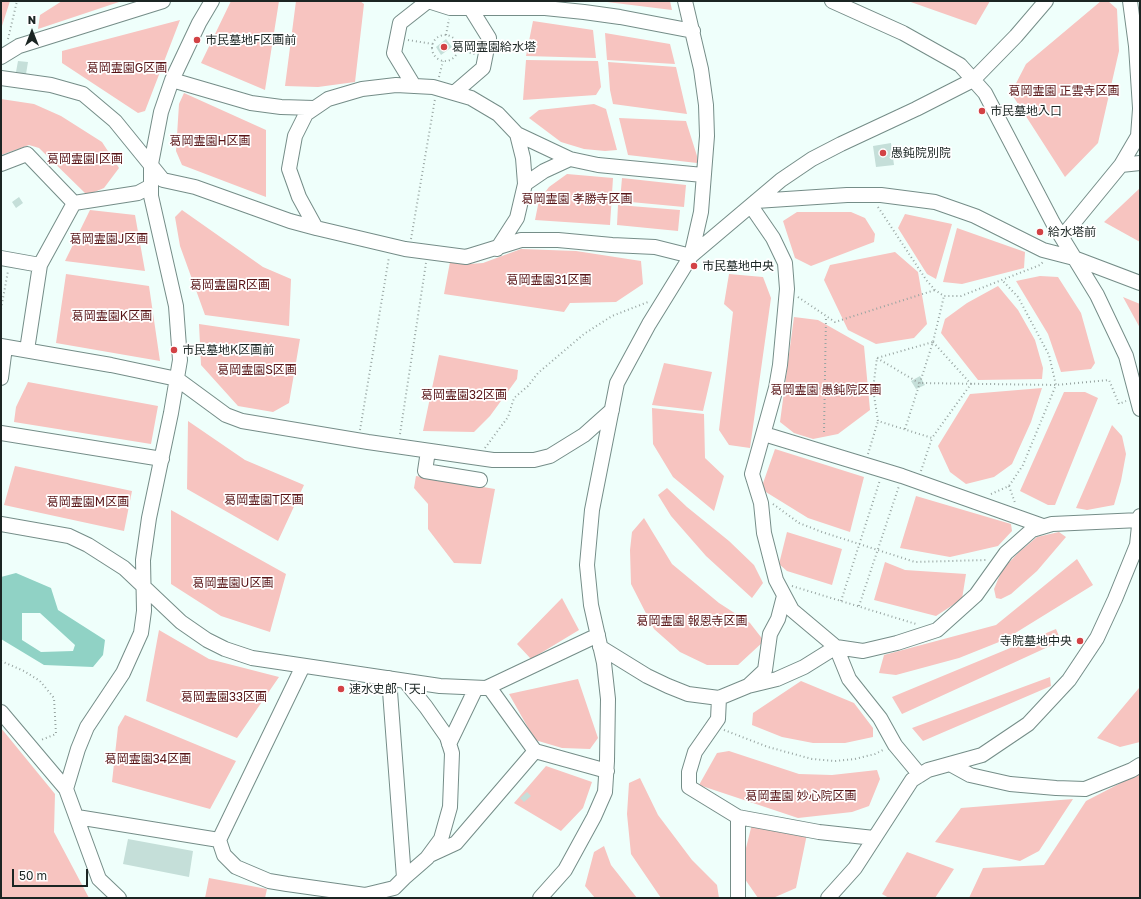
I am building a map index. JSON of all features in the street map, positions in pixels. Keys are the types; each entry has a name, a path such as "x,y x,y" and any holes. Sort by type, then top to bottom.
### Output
{"street":[{"path":"2,56 19,46 163,1"},
{"path":"66,789 86,727 123,673 138,640 144,611 143,560 149,518 162,459 180,360 176,306 151,196 151,164 161,112 172,80 199,23 212,1"},
{"path":"414,86 394,53 400,23 428,1 450,8 470,9 499,4 584,12 620,17 693,31"},
{"path":"685,1 701,69 706,105 707,136 701,212 691,256"},
{"path":"832,1 904,33 960,65 985,93 1062,237 1097,296 1126,356 1139,402"},
{"path":"540,898 565,870 594,817 605,792 607,770 608,698 599,641 591,605 587,565 592,510 617,383 649,324 691,256 781,180 812,159 974,80 1016,36 1046,1"},
{"path":"1062,237 1122,165 1138,136 1140,114 1136,46 1130,1"},
{"path":"454,93 483,68 488,46 489,38 470,9"},
{"path":"1,78 51,85 83,94 116,122 163,180 195,187 316,228 391,246 466,257 497,249 521,240 558,240 655,247 691,256"},
{"path":"172,80 252,102 281,107 314,108"},
{"path":"316,228 299,197 289,169 295,136 306,114 314,108 328,99 362,89 396,85 414,86 437,83 454,93 472,98 498,114 518,134 570,159 598,165 703,175"},
{"path":"497,249 518,218 524,184 518,134"},
{"path":"1,164 27,154 74,203"},
{"path":"524,184 544,171 570,159"},
{"path":"1122,165 1140,163"},
{"path":"74,203 138,193 151,186"},
{"path":"754,204 869,195 935,202 976,216 1050,252 1074,258 1140,283"},
{"path":"27,350 40,266 74,203"},
{"path":"754,204 786,263 787,289 780,365 776,388 752,474 758,494 764,533 776,580 792,610 836,647 849,679 880,718 895,745 920,775"},
{"path":"6,259 40,266"},
{"path":"1,378 3,347 27,350 111,365 177,379 226,415 242,421 428,451 514,461 534,460 550,456 584,435 612,410"},
{"path":"1,433 162,459"},
{"path":"764,434 918,481 1043,526"},
{"path":"428,451 425,471 480,480"},
{"path":"828,898 854,868 912,780 928,770 982,755 1028,724 1069,680 1097,638 1112,605 1137,545 1140,516"},
{"path":"599,641 647,676 668,686 688,694 719,698 748,686 777,679 804,667 836,647 863,651 897,643 937,630 976,595 1006,553 1032,530 1052,524 1140,520"},
{"path":"1,524 69,536 88,545 124,568 181,622 207,640 225,649 252,658 440,686 483,687 599,641"},
{"path":"748,686 765,670 770,634 778,619 784,596"},
{"path":"303,666 220,840 224,855 236,867 268,881 365,895 394,888 429,855 441,840 450,807 452,753 447,737 406,681"},
{"path":"389,678 404,878"},
{"path":"449,744 483,687"},
{"path":"483,687 535,751 607,770"},
{"path":"719,698 718,719 695,752 689,772 689,788 738,817 819,832 874,838"},
{"path":"1,712 66,789 99,879 119,898"},
{"path":"429,855 456,842 535,751"},
{"path":"950,764 970,775 1010,784 1085,789 1132,770 1140,764"},
{"path":"77,817 220,840"},
{"path":"738,817 738,898"}],"path":[{"path":"2,56 17,1"},
{"path":"446,35 449,17"},
{"path":"446,35 454,39 458,46 458,50 451,60 443,61 435,56 432,48 433,44 438,37 446,35"},
{"path":"407,40 433,44"},
{"path":"458,50 479,55"},
{"path":"409,249 437,83 443,61"},
{"path":"869,195 935,290 944,296 961,296 1004,281 1040,266 1050,252"},
{"path":"359,440 391,246"},
{"path":"398,446 428,252"},
{"path":"1,310 6,259"},
{"path":"976,502 1009,486 1024,465 1056,385 1049,355 1018,297 1004,281"},
{"path":"787,289 835,322 935,290"},
{"path":"904,429 933,342 944,296"},
{"path":"476,457 486,447 508,417 514,398 528,386 538,373 584,334 612,316 643,303 665,298"},
{"path":"824,432 826,316"},
{"path":"877,358 933,342"},
{"path":"933,342 971,384"},
{"path":"877,358 919,383 1056,385 1109,380 1119,404 1139,402"},
{"path":"864,465 878,421 873,390 877,358"},
{"path":"918,481 932,438 971,384"},
{"path":"776,388 873,390"},
{"path":"878,421 932,438"},
{"path":"841,601 883,471"},
{"path":"859,606 902,476"},
{"path":"1009,486 1020,518"},
{"path":"758,494 799,523 859,545 915,562 1001,559"},
{"path":"776,580 937,630"},
{"path":"1,661 24,671 40,681 54,698 56,734 30,745"},
{"path":"714,726 768,747 812,759 835,761 855,759 874,754 895,745"}],"green space":[{"path":"1,1 10,1 1,29"},
{"path":"62,1 122,1 38,29 40,15"},
{"path":"231,1 279,1 265,90 201,63"},
{"path":"296,1 360,1 364,4 355,82 318,87 285,86"},
{"path":"599,1 670,1 672,10"},
{"path":"908,1 990,1 976,25"},
{"name":"葛岡霊園 正雲寺区画","path":"1101,1 1108,1 1117,9 1119,51 1098,143 1065,177 1011,93 1026,64"},
{"name":"葛岡霊園G区画","path":"180,20 145,111 138,113 62,63 62,51"},
{"path":"533,21 593,30 596,58 526,56"},
{"path":"605,33 670,44 675,64 607,60"},
{"path":"526,60 598,61 601,87 596,95 523,100"},
{"path":"608,62 676,67 687,114 613,104 610,90"},
{"name":"葛岡霊園H区画","path":"184,93 266,130 266,197 182,165 176,151 179,104"},
{"name":"葛岡霊園I区画","path":"1,99 34,104 61,116 102,142 119,168 104,188 87,195 39,148 29,145 1,155"},
{"path":"594,104 606,109 617,150 605,151 584,149 561,142 529,118 539,110"},
{"path":"619,118 686,121 697,156 697,163 628,155"},
{"name":"葛岡霊園 孝勝寺区画","path":"567,174 613,178 610,225 535,220 539,200 549,187"},
{"path":"622,178 686,185 684,207 620,201"},
{"path":"1140,188 1140,242 1104,222"},
{"path":"618,205 680,210 678,231 617,225"},
{"name":"葛岡霊園J区画","path":"90,210 135,215 145,271 65,261"},
{"name":"葛岡霊園R区画","path":"182,210 263,267 291,279 289,326 205,315 180,246 175,217"},
{"path":"797,212 851,212 865,218 875,234 874,242 811,266 795,258 783,221"},
{"path":"905,214 952,224 936,279 927,274 898,228"},
{"path":"957,228 1025,252 1024,268 962,284 943,282"},
{"name":"葛岡霊園31区画","path":"521,249 576,251 641,261 643,284 616,302 570,303 564,312 444,294 450,262 470,264 483,263"},
{"path":"895,252 918,272 927,324 914,338 876,344 848,330 824,280 830,265"},
{"name":"葛岡霊園K区画","path":"66,274 149,286 160,361 56,343"},
{"path":"729,274 763,277 771,298 750,448 729,445 719,430 733,312 724,304"},
{"path":"1040,276 1058,277 1081,313 1095,363 1091,369 1061,372 1048,334 1016,281"},
{"path":"998,286 1018,310 1035,340 1043,368 1042,379 978,380 941,333 945,319 967,303"},
{"path":"1123,297 1140,304 1140,328"},
{"name":"葛岡霊園 愚鈍院区画","path":"794,317 818,320 864,346 870,410 838,434 813,439 794,433 780,422"},
{"name":"葛岡霊園S区画","path":"199,324 300,339 289,403 273,412 238,406 201,365"},
{"name":"葛岡霊園32区画","path":"439,355 518,370 517,379 490,416 474,432 423,431"},
{"path":"664,363 712,372 703,411 652,405"},
{"path":"28,382 158,406 151,444 14,422 16,407"},
{"path":"1042,388 1031,422 1012,464 994,477 966,484 950,472 938,446 970,394"},
{"path":"1064,392 1085,392 1098,398 1055,505 1048,505 1020,491"},
{"path":"652,408 704,414 705,458 724,476 714,511 673,477 653,444"},
{"name":"葛岡霊園T区画","path":"188,421 245,460 304,485 278,541 187,489"},
{"path":"1112,425 1122,436 1126,454 1121,481 1114,505 1087,510 1076,508"},
{"path":"775,449 864,477 850,532 808,518 761,489"},
{"name":"葛岡霊園M区画","path":"15,466 132,491 124,531 4,505"},
{"path":"416,476 495,489 481,564 454,563 428,529 428,504 414,488"},
{"name":"葛岡霊園 報恩寺区画","path":"667,488 687,507 729,541 754,565 763,583 752,598 706,556 671,516 658,495"},
{"path":"916,496 1011,524 1012,531 998,546 950,557 900,548"},
{"name":"葛岡霊園U区画","path":"171,510 286,574 270,632 221,616 171,584"},
{"name":"葛岡霊園 報恩寺区画","path":"644,518 672,564 719,603 750,623 764,641 738,665 707,665 680,652 654,629 631,584 630,550 632,532"},
{"path":"787,532 842,549 832,585 787,571 779,564"},
{"path":"1059,532 1066,537 1037,571 1011,594 1001,599 996,598 994,589 1002,570 1018,553 1037,537"},
{"path":"1077,559 1093,585 1004,640 959,658 896,675 879,673 884,655 996,625"},
{"path":"885,562 905,570 966,574 962,599 936,616 874,600"},
{"path":"562,598 579,630 531,659 517,644"},
{"path":"1056,629 1061,641 902,714 892,697"},
{"name":"葛岡霊園33区画","path":"159,630 209,659 279,677 237,738 146,701"},
{"path":"1050,677 1051,686 923,741 912,728"},
{"path":"578,679 598,738 590,749 562,748 535,740 509,694"},
{"path":"801,681 854,703 873,728 873,737 845,743 813,743 782,737 752,725 753,713"},
{"path":"1139,688 1140,742 1120,747 1097,738"},
{"name":"葛岡霊園34区画","path":"125,715 236,761 210,809 112,782 118,727"},
{"path":"1,728 55,794 54,832 89,898 1,898"},
{"name":"葛岡霊園 妙心院区画","path":"729,751 799,774 832,775 877,770 880,779 869,806 852,812 798,818 699,785 717,753"},
{"path":"546,766 592,782 583,808 561,831 514,803"},
{"path":"1140,773 1140,898 969,898 983,868 1044,865 1086,801"},
{"path":"640,778 658,815 692,860 717,885 719,898 661,898 631,854 627,814 629,783"},
{"path":"1073,799 1039,851 1020,861 935,842 961,808"},
{"name":"葛岡霊園 妙心院区画","path":"752,824 807,834 796,888 773,898 758,898 740,872"},
{"path":"604,846 611,865 637,898 595,898 585,886 594,852"},
{"path":"907,852 954,869 935,898 889,898 882,894"},
{"path":"209,878 267,889 265,898 205,898"}],"shaded area":[{"path":"16,573 51,588 58,610 105,640 103,655 93,667 44,665 1,639 1,577","holes":["22,613 40,613 75,645 73,651 41,652 22,640"]}],"building":[{"name":"葛岡霊園給水塔","path":"446,39 452,47 441,55 436,47"},
{"path":"18,61 28,62 26,74 16,72"},
{"path":"891,143 894,165 876,167 873,146"},
{"path":"19,197 23,203 16,208 12,202"},
{"path":"920,376 925,385 916,389 911,381"},
{"path":"527,792 531,796 524,802 520,798"},
{"path":"128,839 193,851 189,877 123,864"}],"place":[{"name":"市民墓地F区画前","path":"197,40"},
{"name":"葛岡霊園給水塔","path":"444,47"},
{"name":"市民墓地入口","path":"982,111"},
{"name":"愚鈍院別院","path":"883,153"},
{"name":"給水塔前","path":"1040,232"},
{"name":"市民墓地中央","path":"694,266"},
{"name":"市民墓地K区画前","path":"174,350"},
{"name":"寺院墓地中央","path":"1080,641"},
{"name":"速水史郎「天」","path":"341,689"}]}
